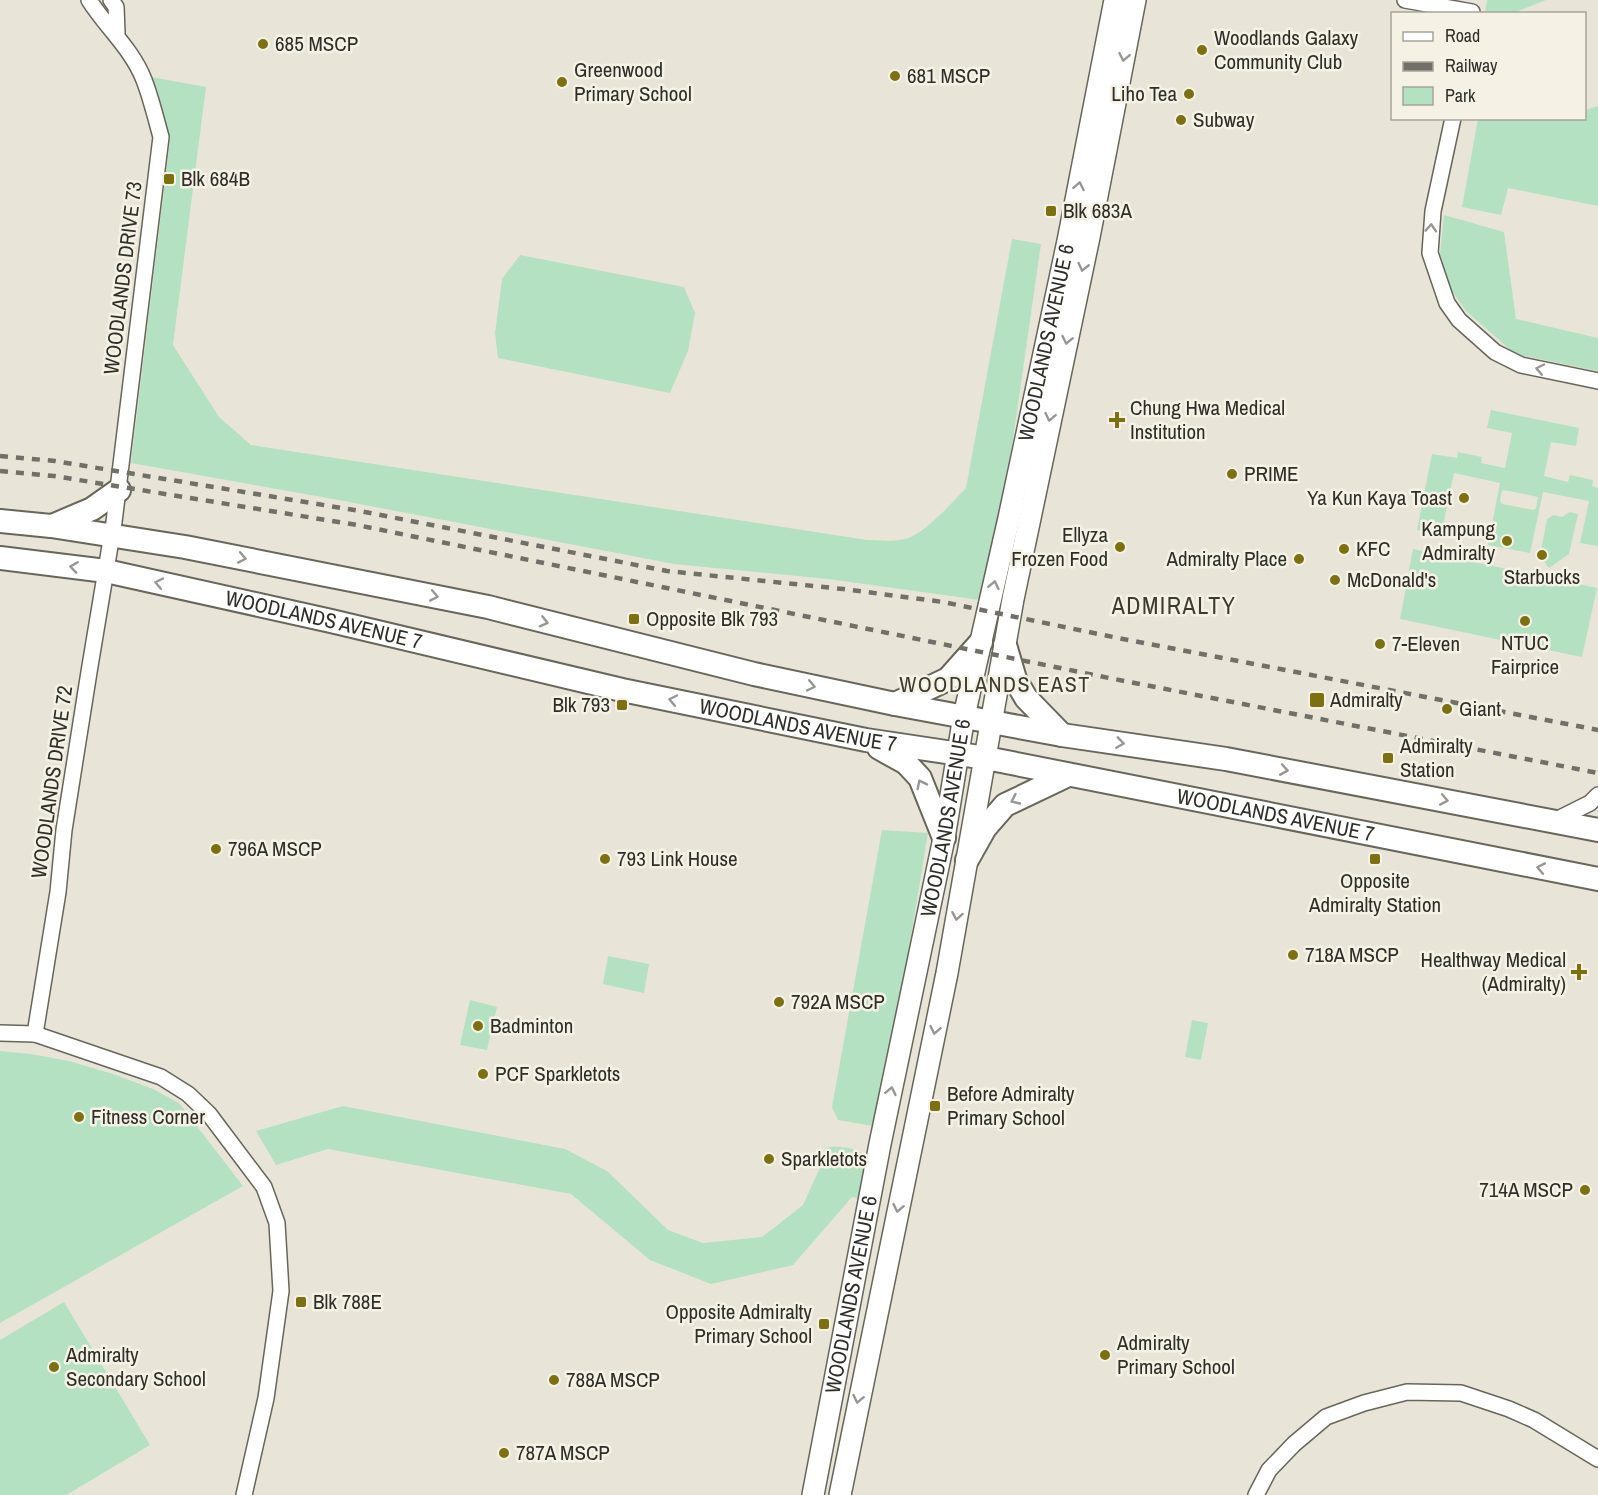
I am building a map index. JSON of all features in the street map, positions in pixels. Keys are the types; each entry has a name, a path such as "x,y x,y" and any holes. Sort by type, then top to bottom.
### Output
{"main road":[{"path":"51,526 92,509 119,490"},
{"name":"WOODLANDS AVENUE 7","path":"0,521 51,526 185,547 488,607 754,674 894,704 1062,735 1226,759 1598,830"},
{"name":"WOODLANDS AVENUE 7","path":"0,558 106,571 342,623 622,690 866,740 986,759 1598,879"},
{"path":"894,704 948,679 981,642"},
{"path":"1005,645 1015,679 1026,698 1062,735"},
{"path":"866,740 906,763 920,778 944,838"},
{"path":"967,860 985,828 1005,805 1068,775"}],"street":[{"name":"WOODLANDS DRIVE 73","path":"89,0 101,19 117,33 144,78 161,138 112,536"},
{"name":"WOODLANDS DRIVE 73","path":"111,0 116,7 117,33"},
{"name":"WOODLANDS AVENUE 6","path":"813,1495 880,1144 944,838 964,716 1068,241 1115,0"},
{"name":"WOODLANDS AVENUE 6","path":"840,1495 947,973 1005,645 1135,0"},
{"path":"1405,0 1473,9"},
{"path":"1453,120 1433,211 1430,254 1447,303 1459,320 1495,352 1521,365 1598,381"},
{"name":"WOODLANDS DRIVE 72","path":"35,1034 58,892 64,830 112,536"},
{"path":"1554,820 1590,802 1598,795"},
{"path":"0,1033 35,1034 161,1077 188,1094 209,1114 264,1187 276,1223 281,1291 266,1398 244,1495"},
{"path":"1256,1495 1269,1470 1294,1444 1326,1417 1364,1403 1407,1392 1461,1393 1534,1420 1598,1459"}],"green space":[{"path":"1487,0 1546,0 1516,12 1485,12"},
{"path":"151,77 206,87 173,345 219,417 251,445 867,540 905,539 920,532 966,488 1012,239 1041,244 1012,446 980,600 828,579 674,564 131,463 170,139"},
{"path":"1598,106 1598,206 1508,188 1501,215 1462,207 1478,120 1586,120 1586,110"},
{"path":"1444,215 1504,232 1516,319 1598,338 1598,371 1515,354 1466,311 1449,287 1440,254"},
{"path":"520,255 684,287 695,313 688,351 670,393 498,358 495,333 502,279"},
{"path":"1491,410 1579,428 1576,446 1551,442 1544,476 1568,482 1570,475 1593,480 1592,486 1598,488 1598,546 1580,543 1589,501 1543,492 1530,553 1488,545 1500,483 1454,473 1441,535 1417,530 1432,454 1457,458 1458,452 1482,457 1481,463 1505,468 1512,433 1487,428","holes":["1504,490 1538,497 1534,510 1502,504 1500,501"]},
{"path":"1570,512 1578,514 1569,554 1549,568 1540,556 1547,519 1554,515 1562,517"},
{"path":"1413,549 1597,588 1582,657 1400,619"},
{"path":"882,830 928,833 881,1118 873,1126 838,1120 832,1107"},
{"path":"608,956 649,964 644,993 603,984"},
{"name":"Badminton","path":"470,1000 497,1007 487,1050 460,1045"},
{"path":"1192,1020 1208,1023 1201,1060 1185,1057"},
{"path":"0,1051 69,1061 153,1089 179,1103 243,1186 0,1323"},
{"path":"343,1106 565,1149 607,1171 668,1230 703,1243 762,1237 803,1205 822,1163 825,1148 850,1148 867,1157 872,1165 866,1200 852,1197 793,1265 711,1284 650,1260 571,1194 328,1149 276,1165 256,1131"},
{"name":"Admiralty Secondary School","path":"64,1302 150,1445 66,1495 0,1495 0,1340"}],"railway":[{"path":"0,456 55,461 360,511 667,571 943,602 1598,730"},
{"path":"0,471 54,476 357,525 1109,678 1598,773"}],"place":[{"name":"685 MSCP","path":"263,44"},
{"name":"Woodlands Galaxy Community Club","path":"1202,50"},
{"name":"681 MSCP","path":"895,76"},
{"name":"Greenwood Primary School","path":"562,82"},
{"name":"Liho Tea","path":"1189,94"},
{"name":"Subway","path":"1181,120"},
{"name":"Blk 684B","path":"169,179"},
{"name":"Blk 683A","path":"1051,211"},
{"name":"Chung Hwa Medical Institution","path":"1117,420"},
{"name":"PRIME","path":"1232,474"},
{"name":"Ya Kun Kaya Toast","path":"1464,498"},
{"name":"Kampung Admiralty","path":"1507,541"},
{"name":"Ellyza Frozen Food","path":"1120,547"},
{"name":"KFC","path":"1344,549"},
{"name":"Starbucks","path":"1542,555"},
{"name":"Admiralty Place","path":"1299,559"},
{"name":"McDonald's","path":"1335,580"},
{"name":"Opposite Blk 793","path":"634,619"},
{"name":"NTUC Fairprice","path":"1525,621"},
{"name":"7-Eleven","path":"1380,644"},
{"name":"Admiralty","path":"1317,700"},
{"name":"Blk 793","path":"622,705"},
{"name":"Giant","path":"1447,709"},
{"name":"Admiralty Station","path":"1388,758"},
{"name":"796A MSCP","path":"216,849"},
{"name":"793 Link House","path":"605,859"},
{"name":"Opposite Admiralty Station","path":"1375,859"},
{"name":"718A MSCP","path":"1293,955"},
{"name":"Healthway Medical (Admiralty)","path":"1579,972"},
{"name":"792A MSCP","path":"779,1002"},
{"name":"Badminton","path":"478,1026"},
{"name":"PCF Sparkletots","path":"483,1074"},
{"name":"Before Admiralty Primary School","path":"935,1106"},
{"name":"Fitness Corner","path":"79,1117"},
{"name":"Sparkletots","path":"769,1159"},
{"name":"714A MSCP","path":"1585,1190"},
{"name":"Blk 788E","path":"301,1302"},
{"name":"Opposite Admiralty Primary School","path":"824,1324"},
{"name":"Admiralty Primary School","path":"1105,1355"},
{"name":"Admiralty Secondary School","path":"54,1367"},
{"name":"788A MSCP","path":"554,1380"},
{"name":"787A MSCP","path":"504,1453"}],"district":[{"name":"ADMIRALTY","path":"1174,606"},
{"name":"WOODLANDS EAST","path":"995,684"}]}
